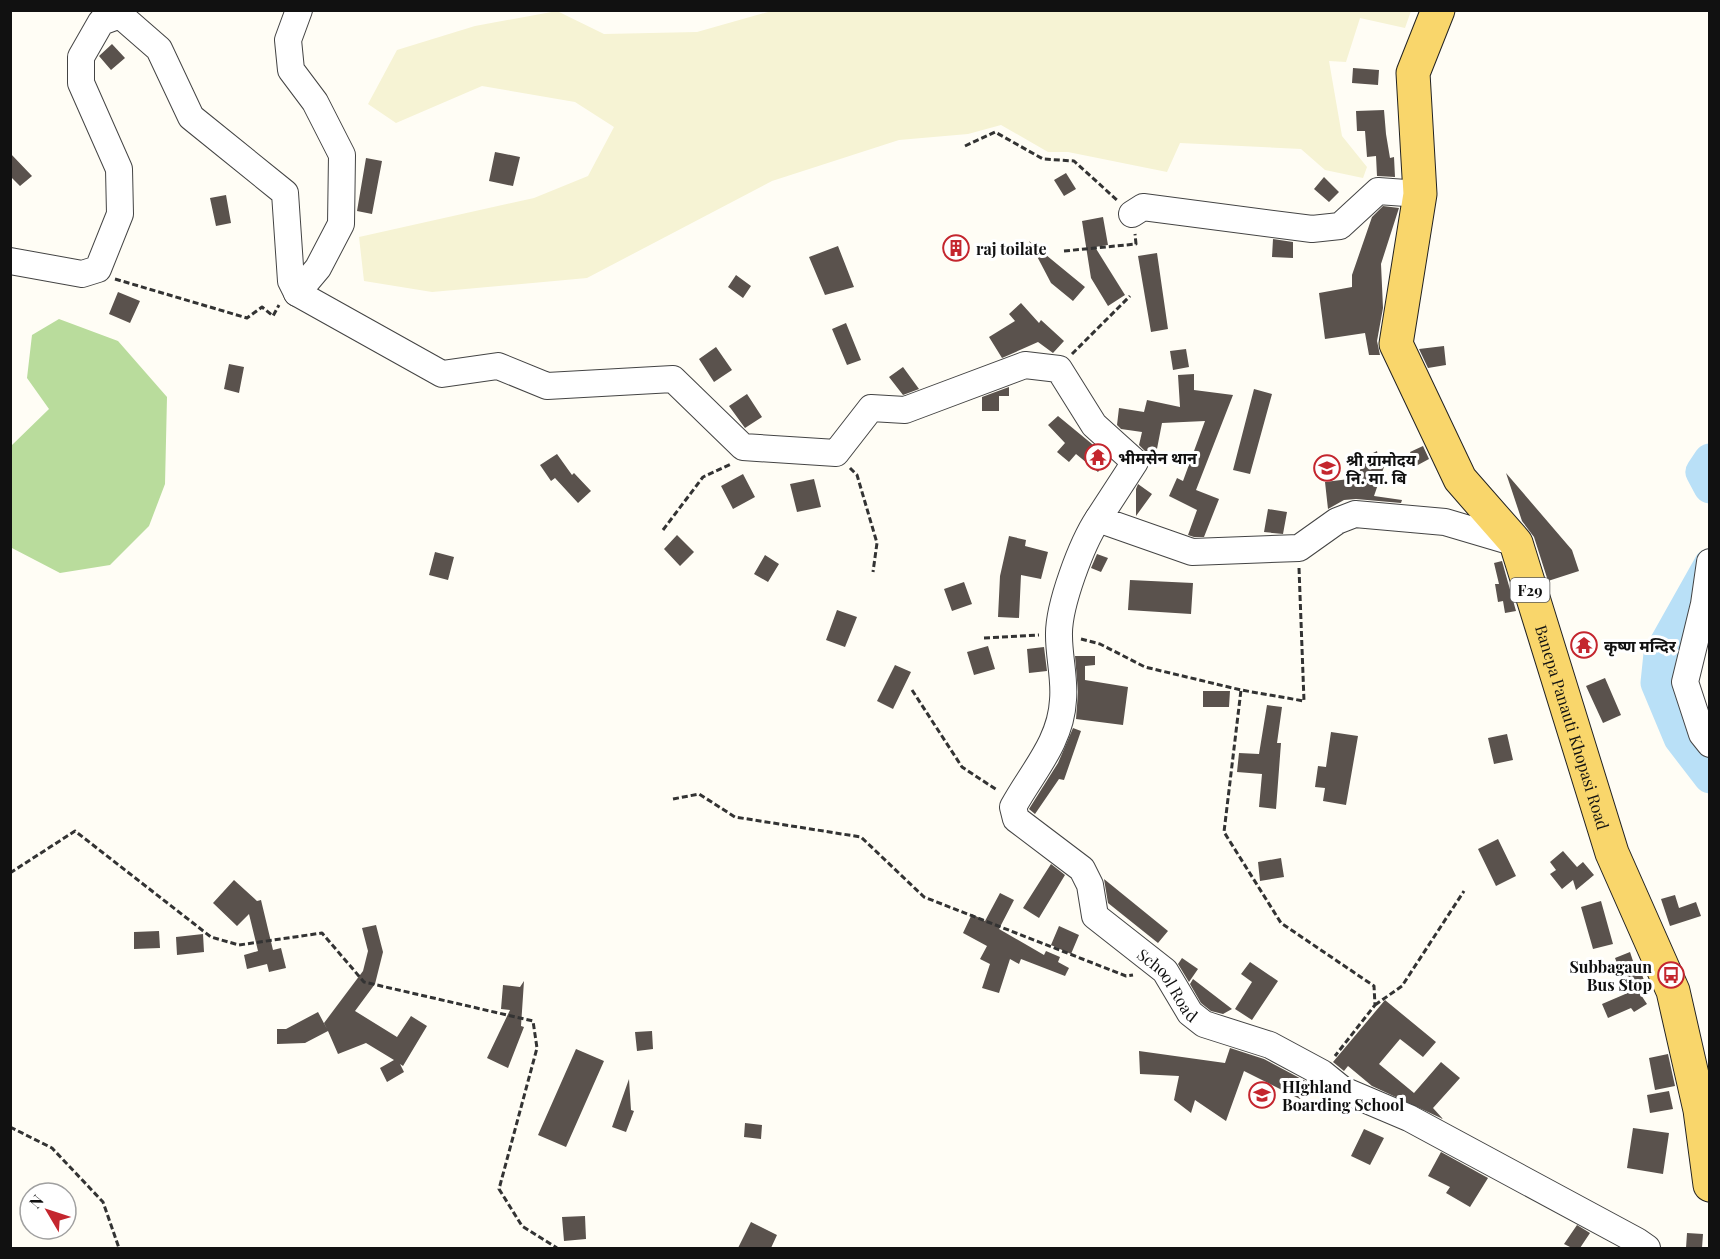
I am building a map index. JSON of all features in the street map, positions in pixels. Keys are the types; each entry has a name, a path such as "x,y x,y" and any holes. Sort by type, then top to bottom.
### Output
{"main road":[{"name":"Banepa Panauti Khopasi Road","path":"1438,10 1413,73 1420,194 1396,344 1460,479 1516,543 1612,853 1673,991 1700,1110 1710,1185"}],"street":[{"path":"294,287 318,268 341,224 342,154 315,102 291,70 288,40 299,10"},
{"path":"10,261 82,274 98,269 120,214 119,169 81,83 81,57 101,22 120,15 159,49 191,117 285,193 294,287"},
{"path":"1132,214 1143,207 1312,230 1340,226 1378,191 1420,194"},
{"path":"294,287 442,374 498,366 547,386 673,379 743,447 836,453 871,408 905,410 1025,365 1059,369 1094,425 1134,462 1086,537 1060,617 1058,634 1064,700 1057,729 1047,755 1013,807"},
{"path":"1098,519 1192,552 1299,548 1336,521 1355,514 1445,522 1516,543"},
{"path":"1710,562 1704,604 1685,682 1702,734 1710,744"},
{"name":"School Road","path":"1013,807 1016,819 1082,869 1090,885 1095,916 1165,971 1190,1013 1204,1024 1270,1045 1322,1073 1343,1090 1409,1118 1627,1235 1647,1248"}],"path":[{"path":"964,146 995,132 1043,159 1074,161 1132,214 1136,244 1064,250"},
{"path":"98,269 120,282 247,318 262,307 273,316 294,287"},
{"path":"1059,369 1130,296"},
{"path":"663,530 703,477 740,460 743,447"},
{"path":"836,453 856,475 877,543 873,572"},
{"path":"984,638 1058,634 1100,644 1145,667 1241,690 1304,701 1299,548"},
{"path":"912,690 962,767 999,792 1013,807"},
{"path":"1241,690 1224,832 1281,923 1374,986 1375,1005"},
{"path":"673,799 699,794 735,817 861,837 924,897 1126,976 1165,971"},
{"path":"10,873 75,831 211,937 239,945 322,933 364,982 532,1021 537,1048 499,1189 522,1227 557,1248"},
{"path":"1322,1073 1375,1005 1402,986 1464,891"},
{"path":"10,1127 52,1148 103,1202 119,1248"}],"shaded area":[{"path":"775,10 1411,11 1405,28 1360,18 1346,62 1329,61 1342,136 1367,167 1363,178 1325,170 1301,149 1180,143 1167,172 1068,152 1048,152 1001,125 968,134 899,140 772,181 587,278 432,292 364,281 359,237 534,198 588,176 614,127 575,102 482,86 396,123 368,104 397,50 475,26 557,11 604,34 697,32"}],"green space":[{"path":"59,319 118,341 167,397 165,484 149,526 110,565 60,573 10,547 11,446 49,409 27,378 32,335"}],"building":[{"path":"112,44 125,58 111,70 99,56"},
{"path":"1353,68 1379,70 1378,85 1352,83"},
{"path":"1384,110 1390,158 1394,157 1395,177 1377,176 1376,156 1367,157 1365,131 1357,131 1356,111"},
{"path":"495,152 520,157 513,186 489,181"},
{"path":"10,153 32,176 20,186 10,176"},
{"path":"366,158 382,161 372,214 357,211"},
{"path":"1066,173 1076,189 1064,196 1054,180"},
{"path":"1324,177 1339,192 1329,202 1314,189"},
{"path":"226,195 231,223 216,226 210,198"},
{"path":"1383,206 1399,208 1381,264 1383,308 1377,341 1380,355 1369,355 1365,333 1325,339 1319,293 1352,287 1352,275 1372,217"},
{"path":"1103,217 1108,245 1095,247 1125,295 1108,306 1091,278 1082,221"},
{"name":"raj toilate","path":"956,236 968,250 955,260 944,247"},
{"path":"1273,239 1293,242 1293,258 1272,257"},
{"path":"1029,241 1085,287 1073,301 1051,283"},
{"path":"838,246 854,287 825,295 809,257"},
{"path":"1157,253 1168,329 1151,332 1138,256"},
{"path":"736,275 751,286 743,298 728,287"},
{"path":"118,292 140,301 130,323 109,314"},
{"path":"1021,303 1039,323 1041,320 1064,341 1053,353 1038,342 1002,358 989,337 1015,321 1009,314"},
{"path":"846,323 861,360 847,365 832,329"},
{"path":"1444,346 1446,365 1428,368 1419,349"},
{"path":"716,347 732,370 714,382 699,359"},
{"path":"1186,349 1189,367 1173,370 1170,351"},
{"path":"229,364 244,367 239,393 224,389"},
{"path":"903,367 919,389 903,395 889,377"},
{"path":"1194,374 1194,390 1233,395 1196,490 1219,499 1204,537 1188,535 1197,510 1169,496 1177,478 1183,481 1205,421 1162,423 1156,454 1146,452 1139,445 1142,432 1121,429 1117,425 1119,408 1144,412 1147,400 1180,407 1178,375"},
{"path":"1009,387 1009,396 999,396 999,411 982,411 982,397"},
{"path":"1254,389 1272,394 1250,474 1233,470"},
{"path":"747,394 762,417 745,428 729,406"},
{"path":"1058,416 1109,458 1098,472 1076,454 1069,462 1057,452 1065,443 1048,425"},
{"path":"1423,446 1429,459 1416,466 1410,452"},
{"path":"1377,451 1379,462 1385,464 1374,496 1402,500 1401,503 1356,499 1344,500 1328,509 1325,482 1357,478 1365,457"},
{"path":"557,454 572,475 574,473 591,491 578,503 555,478 551,481 540,465"},
{"path":"1506,473 1572,550 1579,571 1548,581 1534,537 1522,521"},
{"path":"743,474 755,497 733,509 721,486"},
{"path":"814,479 821,507 797,512 790,484"},
{"path":"1138,484 1152,494 1136,516 1136,489"},
{"path":"1268,509 1287,512 1283,534 1264,532"},
{"path":"677,535 694,552 680,566 664,549"},
{"path":"1009,536 1026,540 1025,546 1048,552 1041,579 1021,575 1019,618 998,617 1000,576"},
{"path":"435,552 454,557 448,580 429,575"},
{"path":"1097,554 1108,558 1101,572 1091,568"},
{"path":"765,555 779,564 768,582 754,574"},
{"path":"1502,561 1516,611 1505,613 1503,601 1498,602 1495,584 1499,584 1494,563"},
{"path":"1130,580 1193,583 1191,614 1128,610"},
{"path":"964,582 972,604 952,611 944,589"},
{"path":"837,610 857,617 845,647 826,640"},
{"path":"988,646 995,669 974,675 967,652"},
{"path":"1044,647 1047,671 1029,673 1027,649"},
{"path":"1075,656 1095,656 1095,665 1085,666 1085,680 1128,687 1123,725 1076,719 1078,692"},
{"path":"895,665 911,672 893,709 877,701"},
{"path":"1605,678 1621,715 1603,723 1586,686"},
{"path":"1203,691 1230,691 1229,707 1203,707"},
{"path":"1267,705 1282,707 1277,743 1281,743 1276,809 1259,807 1262,774 1237,772 1239,753 1259,754"},
{"path":"1073,728 1081,731 1064,780 1059,779 1035,814 1029,809 1058,763"},
{"path":"1331,732 1358,736 1346,805 1323,801 1325,788 1315,787 1318,766 1326,767"},
{"path":"1507,734 1513,760 1494,764 1488,738"},
{"path":"1498,839 1516,876 1496,886 1478,849"},
{"path":"1563,851 1577,867 1583,862 1594,875 1576,890 1573,880 1562,889 1550,874 1556,870 1550,862"},
{"path":"1281,858 1284,877 1260,881 1258,862"},
{"path":"1051,864 1065,875 1039,918 1023,908"},
{"path":"1104,879 1168,931 1158,943 1108,903"},
{"path":"234,880 257,901 261,900 273,950 281,948 286,968 269,972 267,964 247,969 244,955 258,951 249,914 237,926 213,903"},
{"path":"1000,893 1014,900 999,929 1044,955 1046,951 1060,957 1058,962 1069,968 1065,976 1021,959 1019,964 1010,959 999,993 982,988 990,964 980,959 987,946 963,933 972,914 985,921"},
{"path":"1675,895 1679,908 1696,902 1701,916 1670,926 1661,899"},
{"path":"1601,901 1613,944 1593,949 1581,907"},
{"path":"376,925 383,952 375,984 355,1011 397,1037 411,1016 427,1026 403,1066 400,1064 404,1072 387,1082 380,1068 394,1060 366,1043 338,1054 328,1031 305,1043 277,1044 277,1029 286,1029 318,1012 327,1029 324,1023 363,971 368,951 362,928"},
{"path":"1059,926 1079,935 1071,954 1051,945"},
{"path":"159,931 160,948 134,949 134,932"},
{"path":"203,934 204,952 177,955 176,937"},
{"path":"1630,952 1636,970 1640,969 1645,983 1627,990 1615,958"},
{"path":"1182,958 1198,969 1189,982 1178,964"},
{"path":"1250,962 1278,981 1252,1020 1235,1009 1252,982 1241,974"},
{"path":"1193,979 1232,1009 1223,1014 1211,1011 1201,1003 1190,984"},
{"path":"524,981 521,1026 524,1027 508,1068 487,1058 510,1010 501,1009 503,985 520,987"},
{"path":"1637,989 1647,1004 1634,1012 1631,1008 1608,1018 1602,1004"},
{"path":"1385,1000 1436,1042 1423,1057 1400,1039 1379,1064 1414,1093 1441,1062 1460,1078 1433,1108 1443,1119 1372,1086 1348,1066 1344,1071 1333,1062"},
{"path":"652,1031 653,1049 637,1051 635,1032"},
{"path":"1230,1048 1264,1059 1309,1083 1300,1099 1244,1071 1226,1121 1195,1100 1191,1113 1174,1100 1179,1076 1140,1074 1139,1051 1225,1063"},
{"path":"576,1049 604,1061 566,1147 538,1135"},
{"path":"1668,1054 1675,1086 1655,1090 1649,1058"},
{"path":"629,1079 631,1110 634,1111 626,1132 612,1127"},
{"path":"1669,1091 1673,1109 1650,1113 1647,1095"},
{"path":"745,1123 762,1125 761,1139 744,1137"},
{"path":"1633,1128 1669,1133 1663,1174 1627,1168"},
{"path":"1364,1129 1384,1138 1370,1165 1351,1156"},
{"path":"1441,1152 1488,1178 1470,1207 1446,1193 1450,1187 1428,1176"},
{"path":"585,1216 586,1239 564,1241 562,1217"},
{"path":"751,1222 777,1235 771,1248 738,1248"},
{"path":"1577,1225 1590,1233 1580,1248 1572,1248 1564,1244"},
{"path":"1687,1233 1703,1234 1702,1248 1686,1248"}],"waterway":[{"path":"1710,460 1702,472 1710,487"},
{"path":"1710,565 1660,654 1657,683 1680,738 1710,777"}],"place":[{"name":"raj toilate","path":"956,248"},
{"name":"भीमसेन थान","path":"1098,457"},
{"name":"श्री ग्रामोदय नि. मा. बि","path":"1327,468"},
{"name":"कृष्ण मन्दिर","path":"1584,645"},
{"name":"Subbagaun Bus Stop","path":"1671,975"},
{"name":"HIghland Boarding School","path":"1262,1095"}]}
